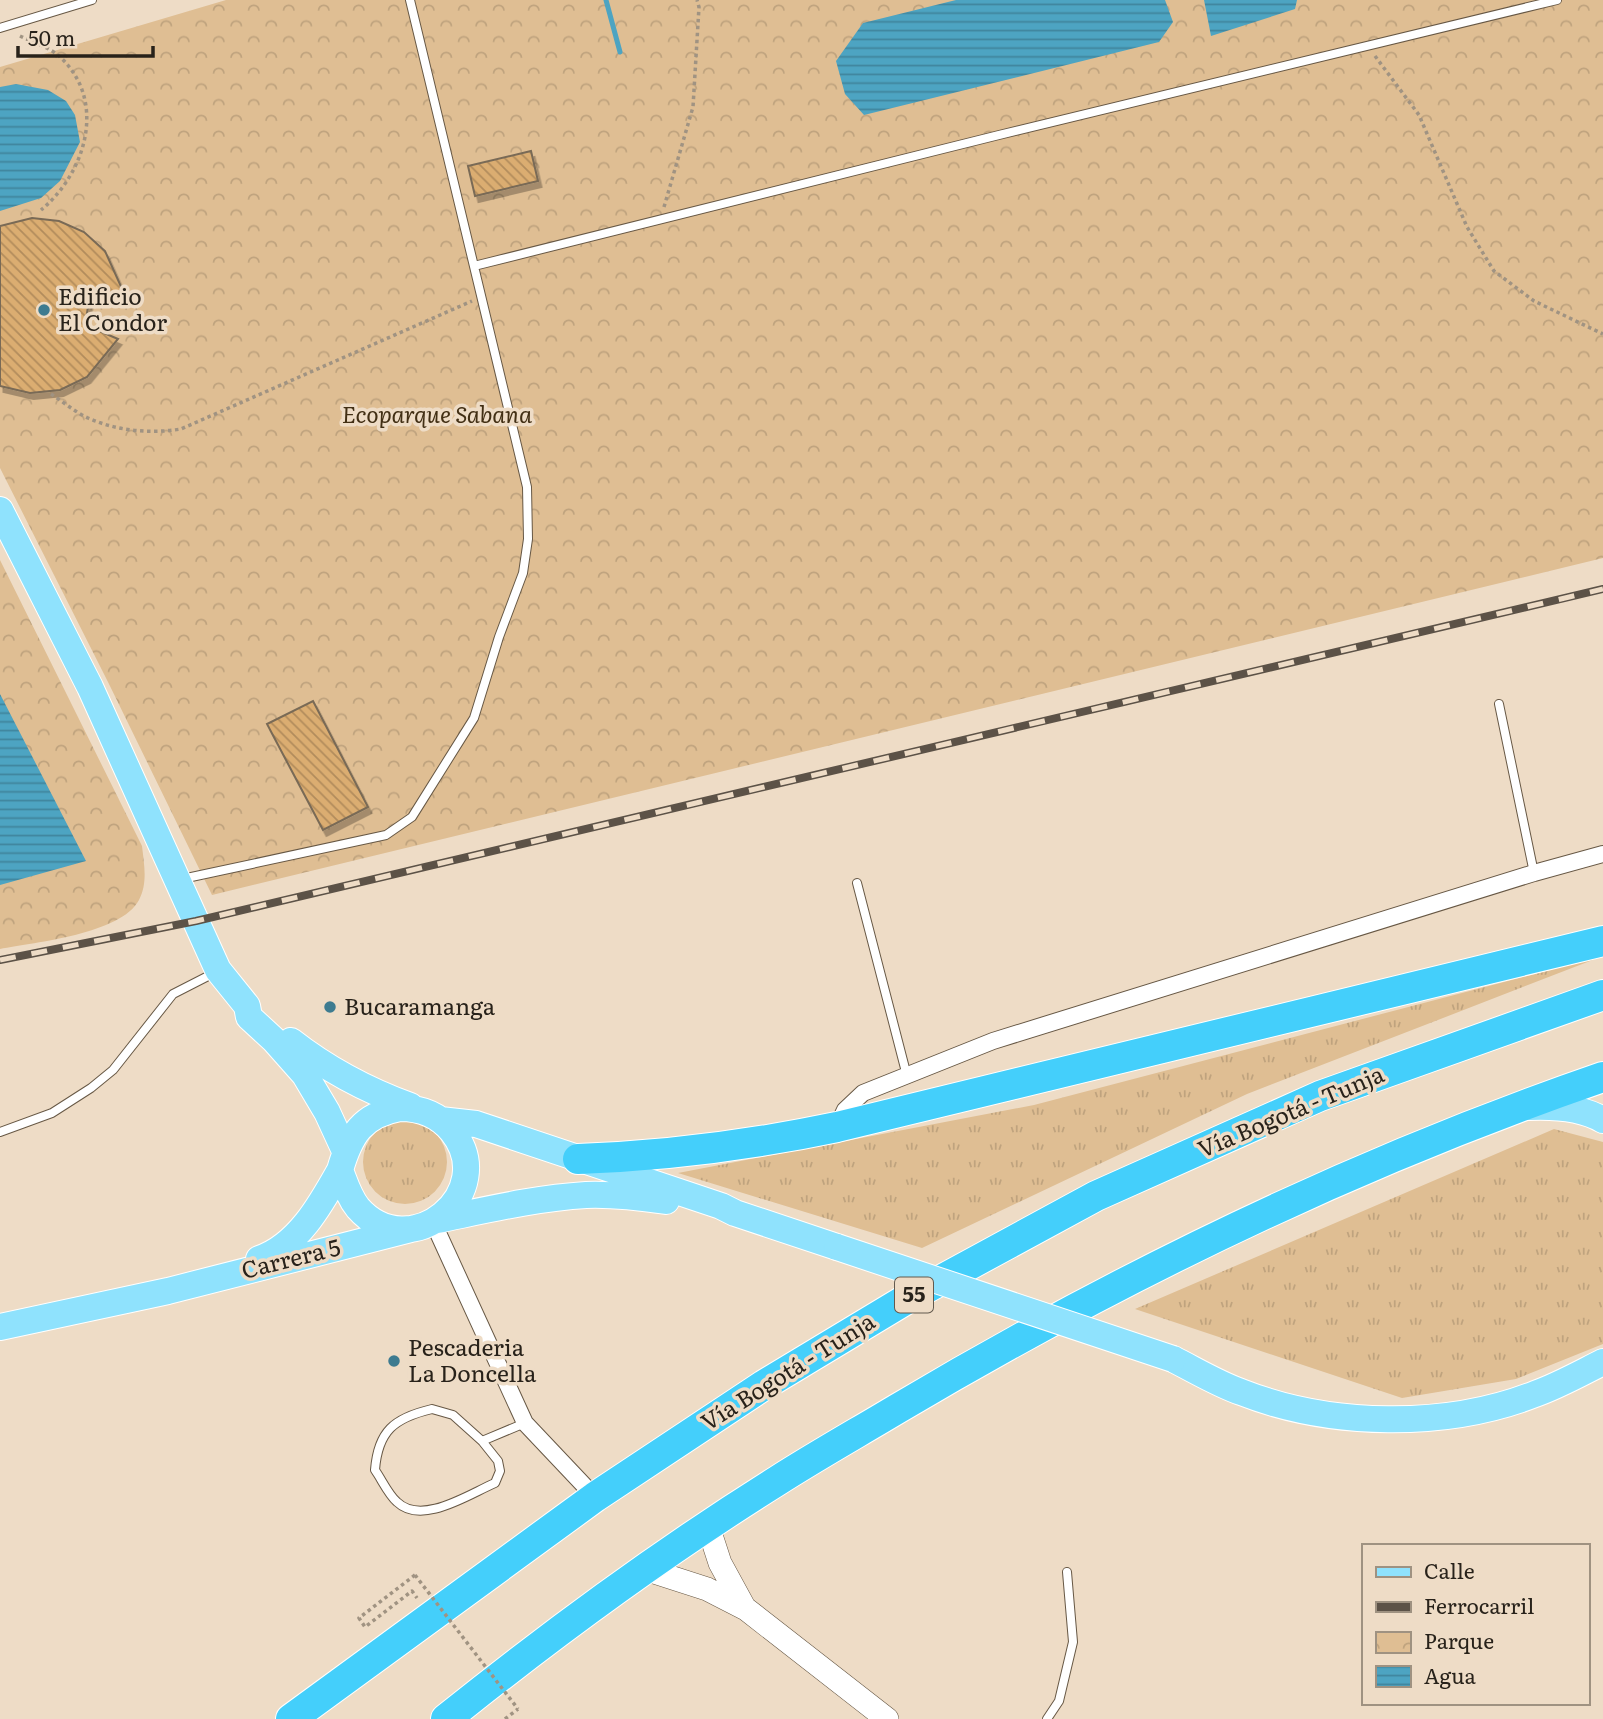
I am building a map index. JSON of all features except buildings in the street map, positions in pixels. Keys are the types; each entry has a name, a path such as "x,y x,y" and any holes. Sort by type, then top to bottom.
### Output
{"highway":[{"path":"578,1159 643,1157 708,1150 837,1127 1603,940"},
{"name":"Vía Bogotá - Tunja","path":"291,1719 595,1497 786,1371 910,1297 1096,1196 1320,1096 1603,995"},
{"path":"446,1719 645,1569 708,1526 777,1481 999,1349 1138,1276 1307,1193 1517,1107 1603,1077"}],"main road":[{"path":"0,510 90,687 218,970 247,1006 249,1017 305,1075 327,1112 350,1196 366,1216 389,1227 428,1223 454,1204 460,1193 465,1159 456,1137 440,1119"},
{"path":"247,1006 258,1010 280,1033 320,1064 373,1093 440,1119 476,1124 721,1206 735,1213 1173,1359 1241,1392 1313,1413 1387,1420 1462,1414 1535,1395 1603,1362"},
{"path":"1517,1107 1557,1106 1603,1120"},
{"path":"342,1160 360,1126 372,1117 385,1111 415,1108"},
{"name":"Carrera 5","path":"167,1291 272,1255 299,1231 322,1202 342,1160"},
{"name":"Carrera 5","path":"0,1327 167,1291 428,1223 536,1201 586,1195 625,1195 673,1202 717,1217 735,1213"},
{"path":"708,1526 727,1579 746,1609"},
{"path":"645,1569 687,1581 746,1609 887,1719"}],"street":[{"path":"837,1127 845,1110 855,1099 872,1089 993,1041 1603,854"},
{"path":"428,1223 525,1423 595,1497"}],"lane":[{"path":"1,28 92,0"},
{"path":"179,880 386,835 412,817 474,718 499,637 523,573 528,539 527,487 410,0"},
{"path":"474,266 1557,0"},
{"path":"1499,704 1534,873"},
{"path":"857,883 907,1076"},
{"path":"0,1132 52,1113 91,1088 113,1070 173,994 218,970"},
{"path":"432,1409 453,1416 482,1441 498,1461 500,1471 495,1483 432,1512 398,1504 375,1470 381,1437 408,1414 432,1409"},
{"path":"482,1441 525,1423"},
{"path":"1047,1719 1059,1701 1073,1642 1067,1572"}],"path":[{"path":"660,220 693,107 699,7 696,0"},
{"path":"1,28 58,55 74,73 83,95 87,125 73,174 55,199 41,210"},
{"path":"1368,46 1419,115 1467,227 1494,271 1534,301 1603,334"},
{"path":"51,394 87,418 127,430 155,433 181,429 480,297"},
{"path":"431,1616 412,1591 365,1627 359,1618 415,1575 518,1709 505,1719"}],"green space":[{"name":"Ecoparque Sabana","path":"226,0 1603,0 1603,558 212,895 0,468 0,67"},
{"path":"0,560 142,846 145,873 139,900 129,912 115,921 76,935 0,949"},
{"path":"1603,956 1247,1094 922,1248 678,1173 1034,1105"},
{"path":"405,1120 421,1123 435,1132 444,1146 447,1162 444,1178 435,1192 421,1201 405,1204 389,1201 375,1192 366,1178 363,1162 366,1146 375,1132 389,1123"},
{"path":"1554,1129 1603,1142 1603,1344 1516,1379 1402,1398 1135,1309"}],"water":[{"path":"956,0 1165,0 1173,22 1159,42 864,115 845,94 836,61 863,23"},
{"path":"1204,0 1297,0 1295,9 1211,36"},
{"path":"16,84 48,90 66,101 75,115 80,142 60,181 41,198 0,211 0,87"},
{"path":"0,694 86,861 0,885"}],"waterway":[{"path":"606,0 620,52"}],"railway":[{"path":"0,960 196,921 1603,589"}],"place":[{"name":"Edificio El Condor","path":"44,310"},
{"name":"Bucaramanga","path":"330,1007"},
{"name":"Pescaderia La Doncella","path":"394,1361"}]}
